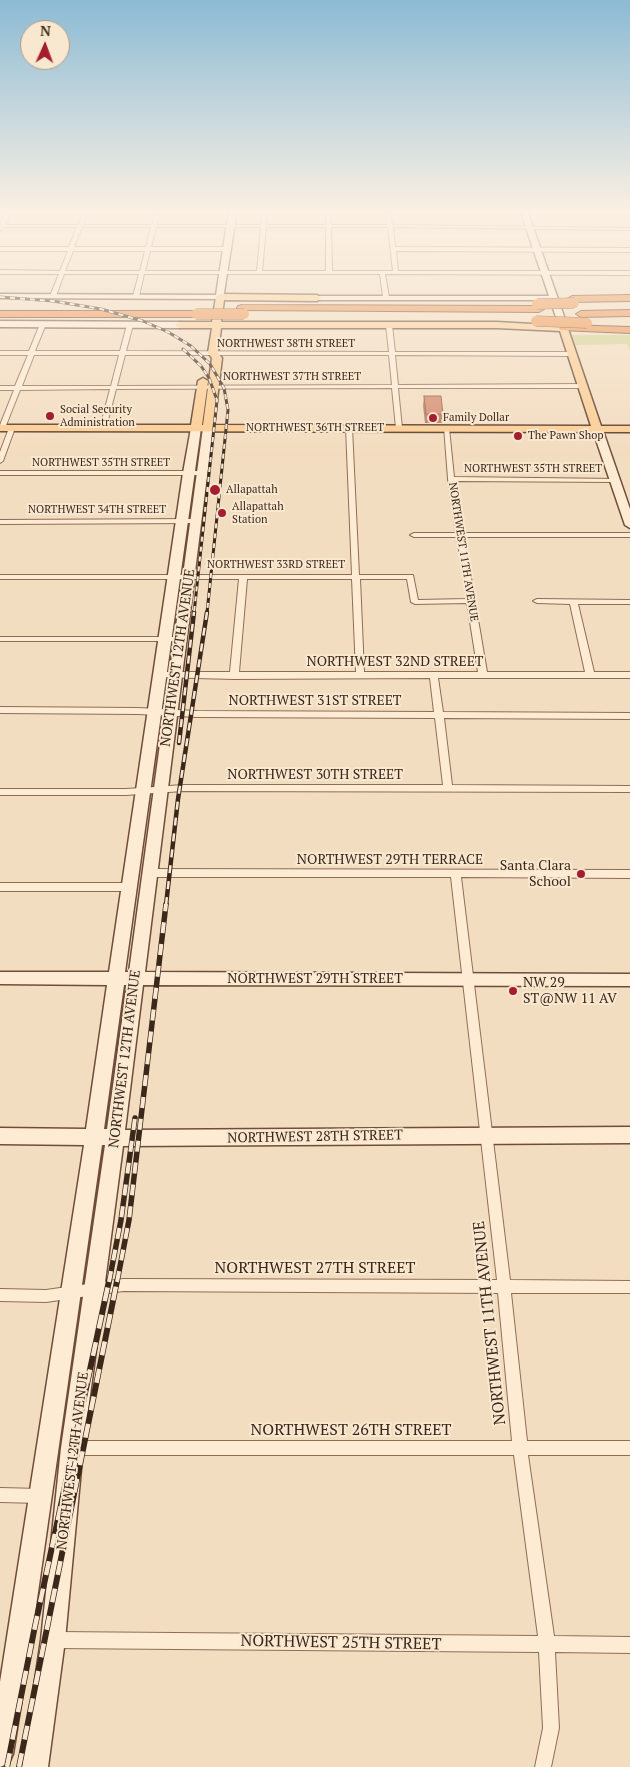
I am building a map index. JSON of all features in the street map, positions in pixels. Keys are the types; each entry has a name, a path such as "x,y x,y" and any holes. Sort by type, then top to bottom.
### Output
{"highway":[{"path":"317,298 512,300 538,311"},
{"path":"271,311 299,305 512,300"},
{"path":"580,311 630,301"},
{"path":"271,311 328,307 580,311 630,314"},
{"path":"1,314 196,311 580,311 630,309"},
{"path":"271,311 489,320 538,311"},
{"path":"580,311 629,325"},
{"path":"1,314 180,325"},
{"path":"564,328 629,325"}],"main road":[{"name":"NORTHWEST 12TH AVENUE","path":"0,1751 16,1659 144,790 163,712 175,675 189,576 194,521 208,428 205,366 207,358 213,353 221,292"},
{"path":"551,292 630,525"},
{"path":"0,296 553,298"},
{"path":"1,314 42,324 497,325 564,328"},
{"name":"NORTHWEST 12TH AVENUE","path":"35,1767 53,1640 72,1448 95,1289 160,789 163,712 160,675 188,473 196,428 217,358 213,353"},
{"name":"NORTHWEST 36TH STREET","path":"5,428 630,429"},
{"path":"138,827 143,843 142,867 145,872 149,873"},
{"path":"130,887 135,889 138,895 136,918 142,932"},
{"name":"NORTHWEST 29TH STREET","path":"0,978 630,980"},
{"name":"NORTHWEST 28TH STREET","path":"0,1136 115,1138 630,1135"}],"street":[{"path":"385,292 386,297"},
{"path":"0,460 5,428 42,324"},
{"path":"103,428 130,325"},
{"path":"389,325 398,428"},
{"name":"NORTHWEST 38TH STREET","path":"0,353 572,354"},
{"name":"NORTHWEST 37TH STREET","path":"0,388 584,386"},
{"path":"349,428 360,676"},
{"name":"NORTHWEST 11TH AVENUE","path":"446,428 451,479 462,536 483,676"},
{"name":"NORTHWEST 35TH STREET","path":"0,473 201,473"},
{"name":"NORTHWEST 35TH STREET","path":"451,479 616,480"},
{"name":"NORTHWEST 34TH STREET","path":"0,522 194,521"},
{"path":"414,535 630,536"},
{"path":"234,676 243,576"},
{"name":"NORTHWEST 33RD STREET","path":"0,577 410,577 415,602 471,601"},
{"path":"537,601 630,602"},
{"path":"574,602 590,675"},
{"path":"0,639 180,639"},
{"name":"NORTHWEST 32ND STREET","path":"160,675 630,675"},
{"path":"434,676 448,788"},
{"name":"NORTHWEST 31ST STREET","path":"0,710 197,714 630,716"},
{"name":"NORTHWEST 30TH STREET","path":"0,792 183,788 630,789"},
{"name":"NORTHWEST 29TH TERRACE","path":"149,873 630,874"},
{"name":"NORTHWEST 11TH AVENUE","path":"456,874 504,1286 520,1447 547,1646 551,1728 543,1767"},
{"path":"0,887 130,887"},
{"name":"NORTHWEST 27TH STREET","path":"0,1296 46,1296 123,1285 630,1287"},
{"name":"NORTHWEST 26TH STREET","path":"72,1448 630,1448"},
{"path":"0,1495 40,1496"},
{"name":"NORTHWEST 25TH STREET","path":"53,1640 547,1646 630,1645"}],"shaded area":[{"path":"572,335 630,335 630,351 627,344 575,345"}],"building":[{"path":"424,396 441,396 443,414 426,414"}],"railway":[{"path":"0,297 53,301 101,309 143,321 168,332 191,346 210,364 224,388 228,410 207,613"},
{"path":"183,349 201,366 209,378 217,400 194,613"},
{"path":"179,743 194,612"},
{"path":"166,905 178,799 207,612"},
{"path":"117,1282 129,1220 166,904"},
{"path":"109,1282 121,1220 135,1118"},
{"path":"7,1767 34,1631 109,1281"},
{"path":"19,1767 117,1281"}],"place":[{"name":"Social Security Administration","path":"50,416"},
{"name":"Family Dollar","path":"433,418"},
{"name":"The Pawn Shop","path":"518,436"},
{"name":"Allapattah","path":"215,490"},
{"name":"Allapattah Station","path":"222,513"},
{"name":"Santa Clara School","path":"581,874"},
{"name":"NW 29 ST@NW 11 AV","path":"513,991"}]}
